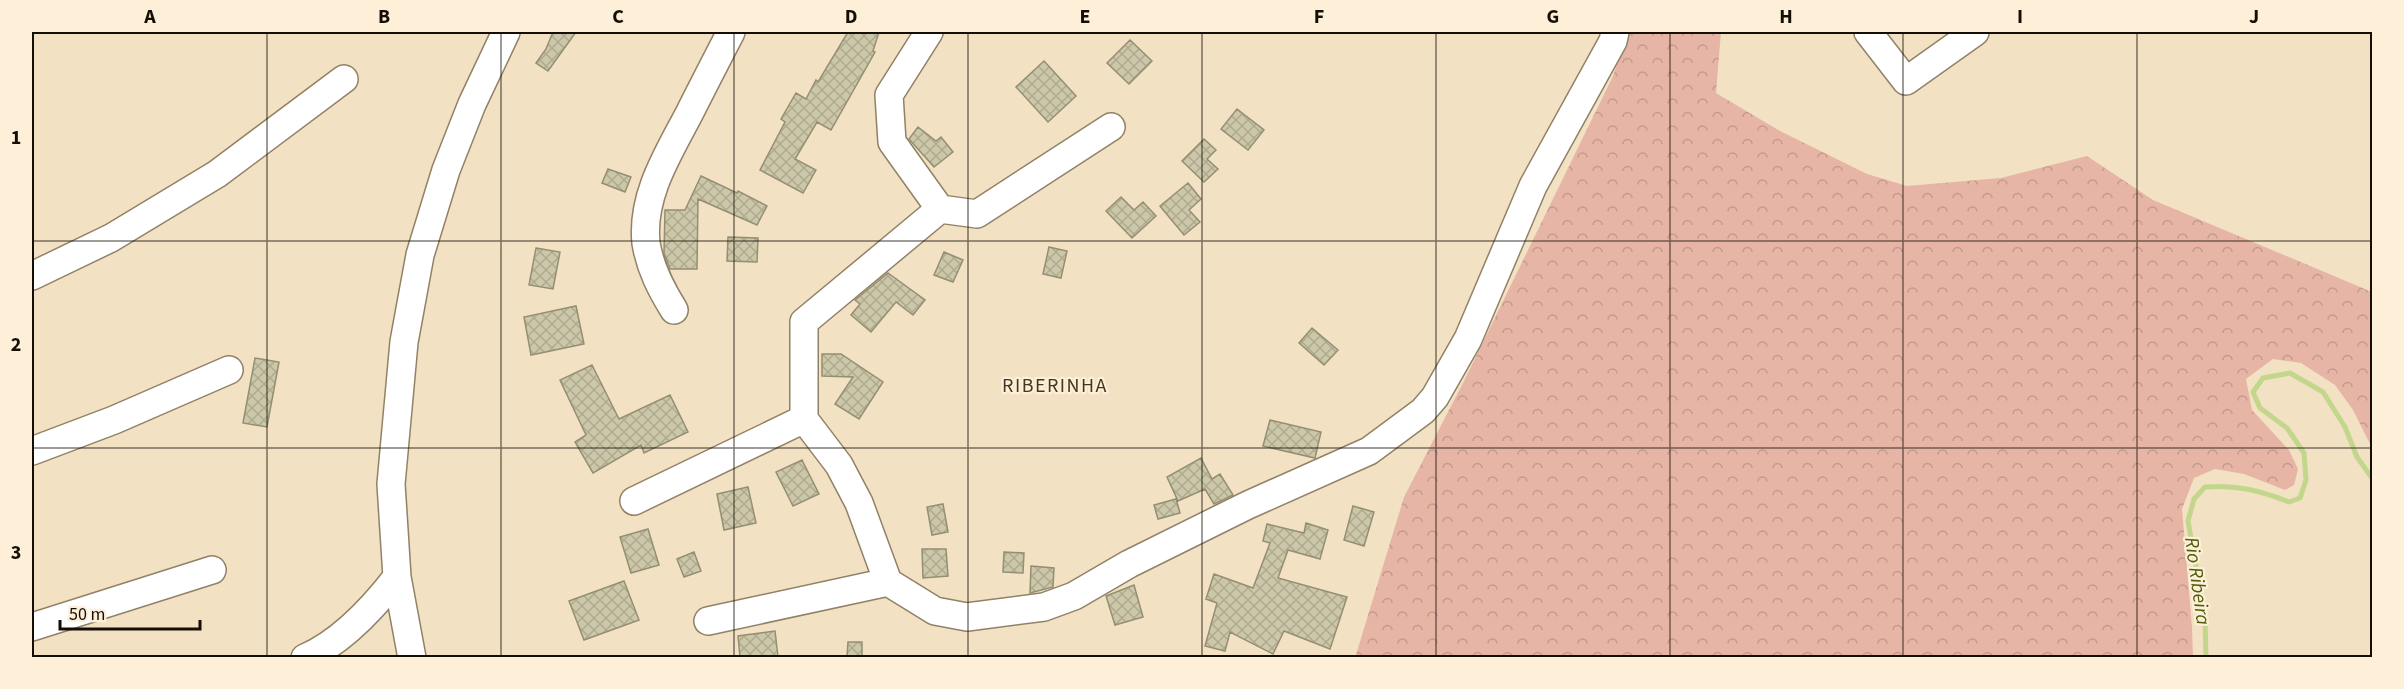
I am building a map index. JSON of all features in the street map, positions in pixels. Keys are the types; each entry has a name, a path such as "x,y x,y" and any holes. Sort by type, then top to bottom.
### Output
{"street":[{"path":"412,657 397,577 391,484 404,342 420,255 455,144 506,32"},
{"path":"674,310 657,281 650,261 646,222 650,200 662,164 731,32"},
{"path":"929,32 889,95 892,142 940,209 977,214 1111,127"},
{"path":"940,209 804,322 804,419 839,465 858,503 888,582 935,611 967,617 1044,607 1074,596 1129,564 1248,505 1369,451 1423,411 1435,397 1468,339 1533,186 1613,41 1615,32"},
{"path":"1868,32 1906,81 1975,32"},
{"path":"32,276 111,238 216,174 344,79"},
{"path":"32,451 114,420 228,370"},
{"path":"634,501 804,419"},
{"path":"32,627 212,570"},
{"path":"305,657 338,637 360,619 377,603 397,577"},
{"path":"708,621 888,582"}],"green space":[{"path":"1628,32 1721,32 1716,93 1780,131 1867,174 1907,186 2001,178 2087,156 2153,200 2372,292 2372,448 2353,410 2335,385 2301,363 2273,359 2246,379 2252,410 2289,450 2298,469 2294,485 2285,490 2244,474 2215,469 2194,478 2182,509 2193,657 1355,658 1404,497 1465,379 1613,76"}],"building":[{"path":"553,32 576,32 548,71 536,63 546,49"},
{"path":"848,32 879,32 873,51 875,52 831,130 817,122 795,159 816,170 803,193 760,170 785,122 781,119 796,93 806,99"},
{"path":"1130,40 1152,61 1129,84 1107,63"},
{"path":"1044,61 1076,96 1048,122 1016,87"},
{"path":"1237,109 1264,130 1248,150 1221,129"},
{"path":"918,127 936,141 941,137 953,152 934,167 909,139"},
{"path":"1204,139 1216,150 1207,159 1218,169 1204,182 1182,161"},
{"path":"608,169 631,177 625,192 602,183"},
{"path":"701,176 767,206 757,225 698,199 697,269 670,269 664,253 665,210 685,210"},
{"path":"1188,183 1201,199 1189,210 1200,222 1184,235 1160,206"},
{"path":"1121,197 1134,210 1143,202 1156,216 1132,238 1106,211"},
{"path":"728,237 758,238 757,262 727,261"},
{"path":"1049,247 1067,251 1061,278 1043,274"},
{"path":"536,248 560,252 553,289 529,285"},
{"path":"944,252 963,260 953,282 934,275"},
{"path":"888,273 925,300 913,315 896,302 871,332 851,315 860,304 855,300"},
{"path":"576,306 584,344 531,355 524,317"},
{"path":"1312,328 1338,350 1324,365 1299,343"},
{"path":"822,354 841,354 883,382 859,419 835,404 853,377 822,376"},
{"path":"255,358 279,362 267,427 243,423"},
{"path":"592,365 619,419 670,395 688,432 644,453 641,445 593,473 575,442 586,435 560,380"},
{"path":"1270,420 1321,432 1315,458 1263,446"},
{"path":"1201,458 1212,479 1220,474 1233,495 1214,504 1205,489 1178,501 1167,477"},
{"path":"802,460 819,494 793,506 776,472"},
{"path":"748,487 756,523 724,530 717,494"},
{"path":"1176,499 1180,513 1158,519 1154,505"},
{"path":"943,504 948,532 932,535 927,507"},
{"path":"1353,506 1374,512 1364,546 1344,540"},
{"path":"1306,523 1328,530 1320,559 1288,550 1278,578 1347,597 1330,649 1284,631 1273,654 1230,632 1225,651 1205,646 1217,603 1206,599 1214,574 1253,588 1270,543 1263,541 1267,524 1304,533"},
{"path":"648,529 659,565 631,573 620,537"},
{"path":"922,549 946,549 948,576 923,578"},
{"path":"694,552 701,571 684,577 677,559"},
{"path":"1004,552 1024,553 1023,573 1003,572"},
{"path":"1031,566 1054,568 1053,587 1030,593"},
{"path":"624,581 639,620 584,640 569,601"},
{"path":"1134,585 1143,617 1115,625 1106,596"},
{"path":"775,631 778,657 740,657 738,636"},
{"path":"848,642 862,642 862,657 847,657"}],"waterway":[{"name":"Rio Ribeira","path":"2206,658 2205,618 2188,521 2194,499 2205,487 2227,487 2258,491 2289,502 2300,498 2306,480 2304,453 2287,428 2260,408 2253,392 2263,378 2290,373 2323,392 2345,427 2357,457 2372,478"}],"district":[{"name":"RIBERINHA","path":"1055,386"}]}
